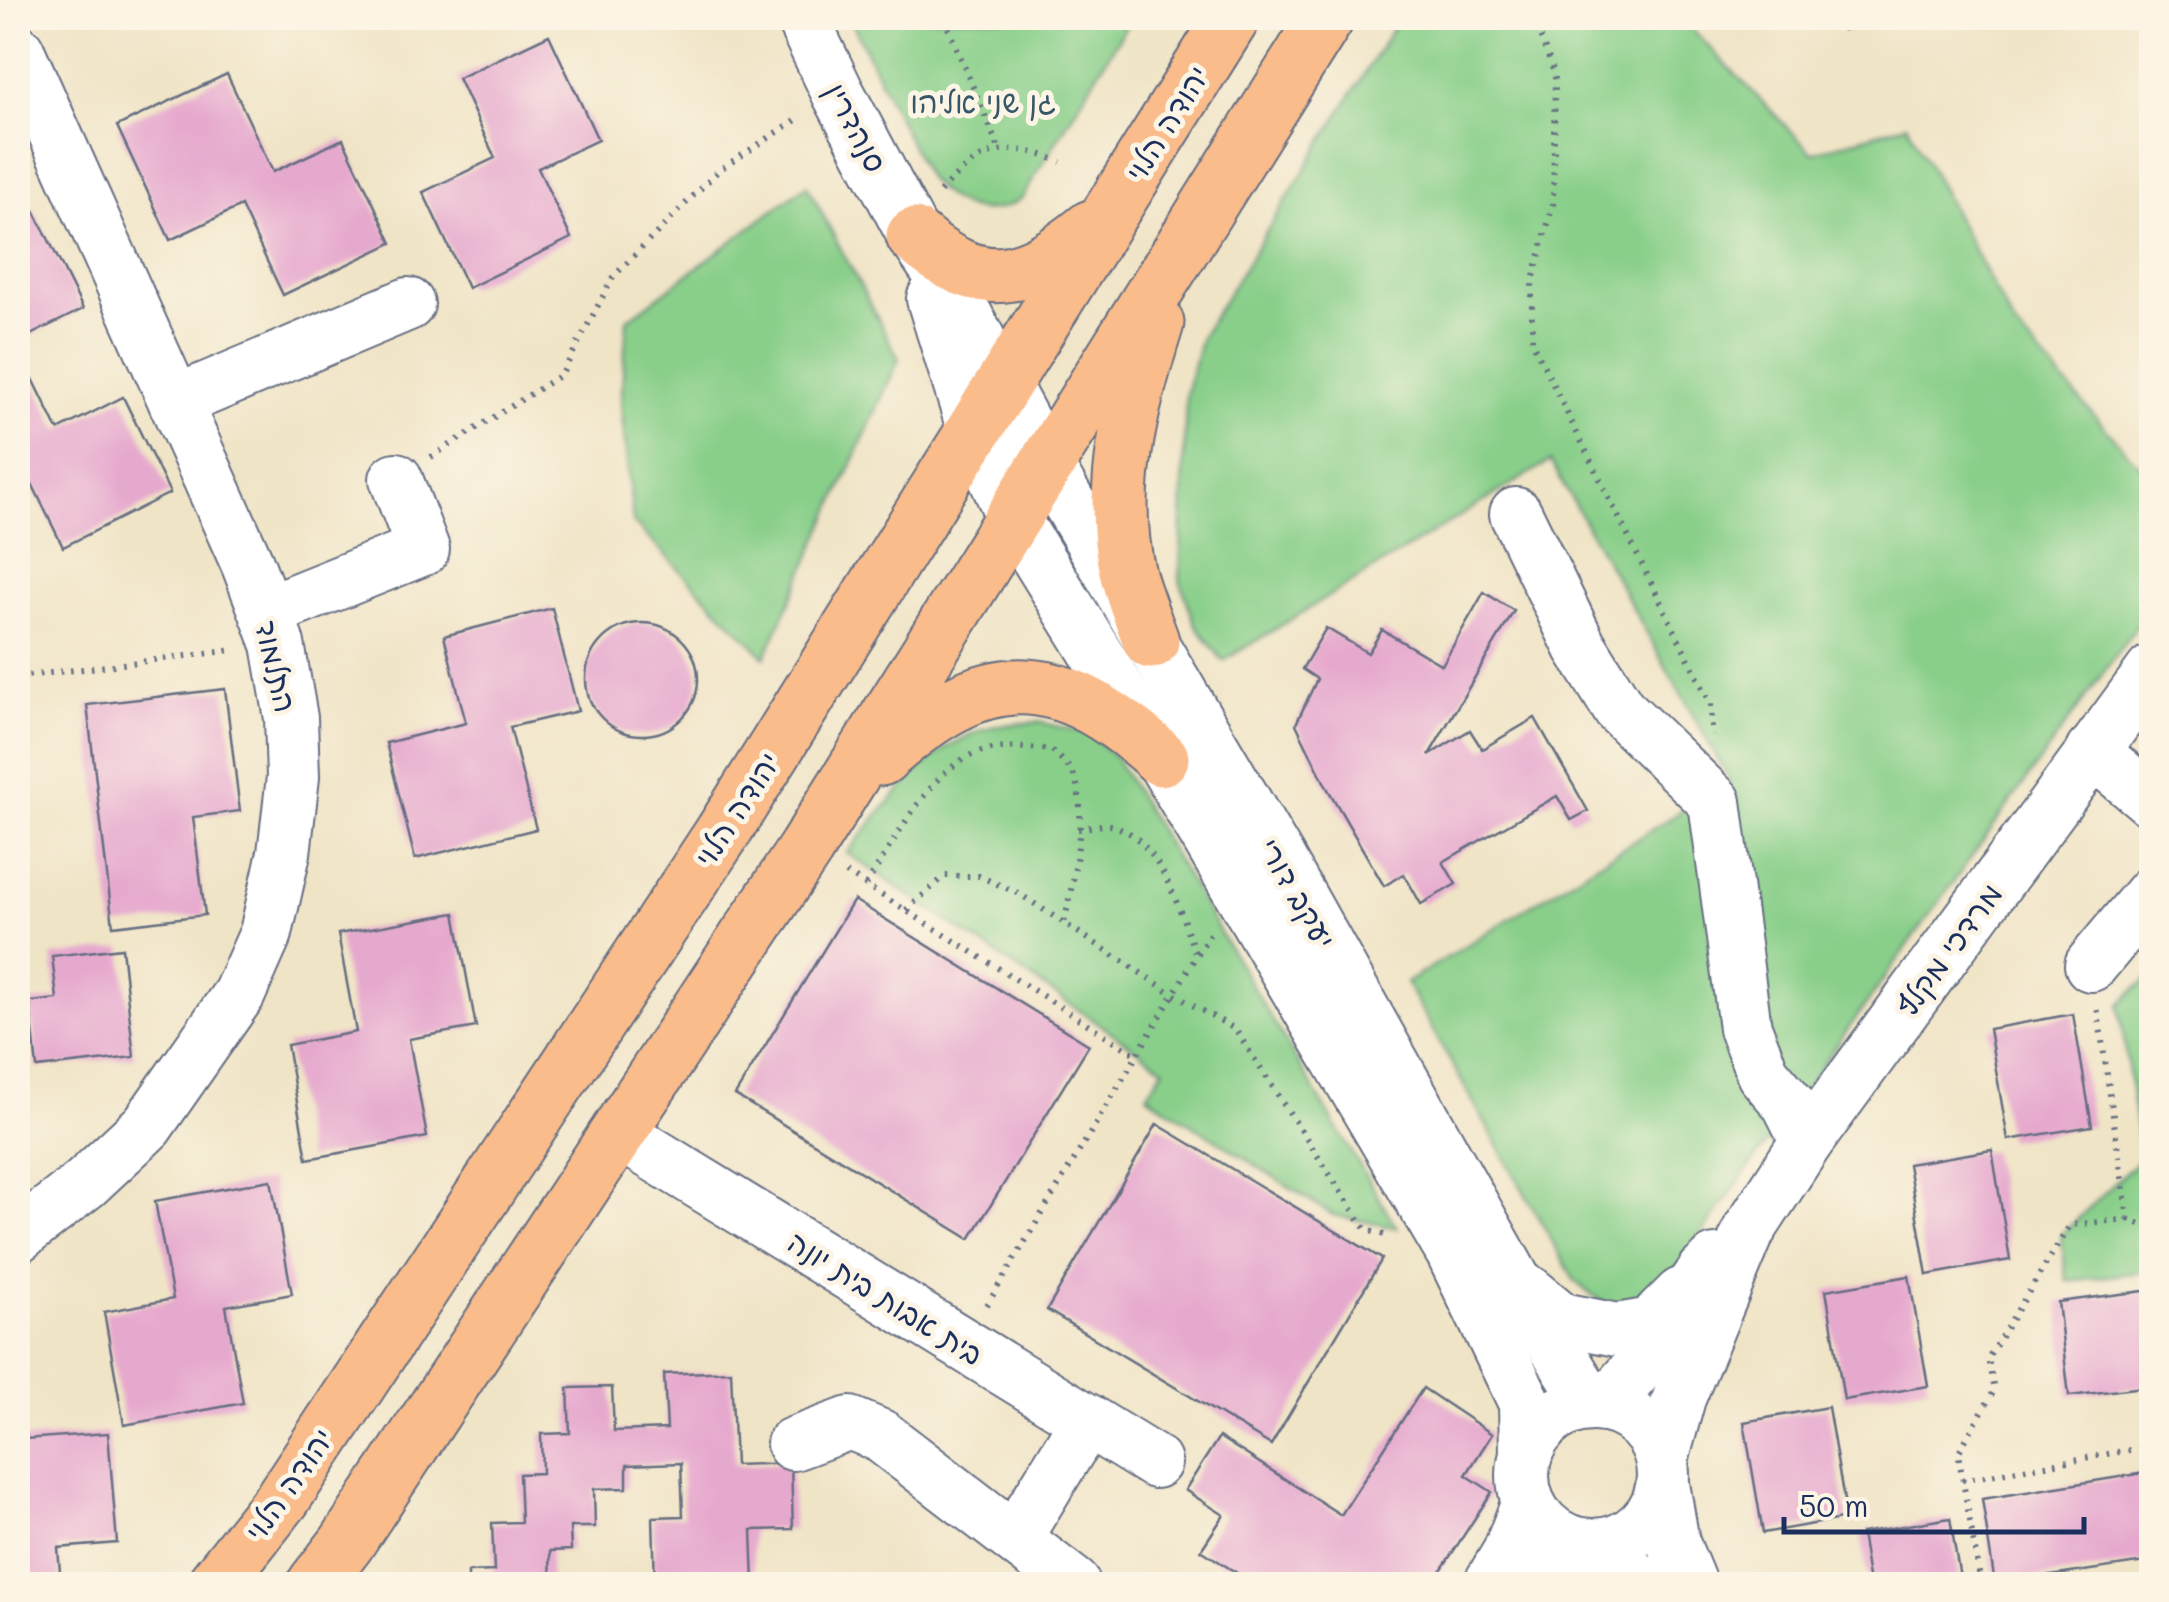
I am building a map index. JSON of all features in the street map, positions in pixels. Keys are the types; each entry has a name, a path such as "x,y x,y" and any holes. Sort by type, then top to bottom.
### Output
{"main road":[{"name":"יהודה הלוי","path":"215,1584 282,1498 723,832 1232,18"},
{"path":"315,1584 346,1544 806,848 1326,18"},
{"path":"923,218 940,258 960,269 1007,274 1046,262 1112,210"},
{"path":"1151,641 1128,575 1121,530 1121,481 1142,368 1176,256"},
{"path":"838,796 936,712 994,690 1054,690 1086,702 1124,724 1161,758"}],"street":[{"name":"סנהדרין","path":"802,18 838,93 923,218 960,304 1004,382"},
{"name":"התלמוד","path":"18,51 38,151 175,402 272,628 290,718 293,776 284,853 266,933 238,994 147,1126 86,1184 18,1236"},
{"name":"סנהדרין","path":"923,218 974,430"},
{"path":"175,402 408,304"},
{"name":"יעקב דורי","path":"1004,382 1046,464 1280,861 1515,1281 1598,1405"},
{"name":"יעקב דורי","path":"974,430 1013,518 1161,758 1452,1252 1525,1403 1527,1478"},
{"path":"272,628 423,549 396,479"},
{"path":"1516,514 1580,646 1620,708 1714,802 1744,1028 1763,1074 1788,1102 1807,1142"},
{"name":"מרדכי מקלף","path":"1663,1472 1679,1398 1749,1230 1807,1142 2152,671"},
{"path":"2092,752 2152,802"},
{"path":"2092,965 2152,892"},
{"name":"בית אבות בית יונה","path":"618,1132 1155,1462"},
{"name":"מרדכי מקלף","path":"1598,1405 1641,1364 1704,1271 1749,1230"},
{"path":"1515,1281 1562,1319 1618,1330 1651,1324 1704,1271"},
{"path":"1490,1584 1509,1552 1536,1434 1570,1408 1598,1405 1625,1412 1655,1440 1673,1543 1690,1584"},
{"path":"1015,1538 1087,1420"},
{"path":"792,1444 850,1423 881,1436 1074,1584"},
{"path":"1527,1478 1550,1529 1559,1536 1591,1544 1626,1538 1644,1524 1657,1506 1663,1472"},
{"path":"1536,1584 1591,1544"},
{"path":"1591,1544 1641,1584"}],"path":[{"path":"944,18 999,149"},
{"path":"1533,18 1556,75 1553,204 1532,284 1532,342 1711,704 1714,802"},
{"path":"396,479 562,374 613,277 719,170 838,93"},
{"path":"923,218 964,167 999,149 1034,151 1062,162"},
{"path":"18,678 272,628"},
{"path":"866,885 942,774 979,752 1018,747 1052,750 1074,774 1080,800 1076,865 1064,923"},
{"path":"1078,828 1110,825 1138,839 1159,864 1196,957"},
{"path":"806,848 1138,1055"},
{"path":"906,910 945,876 979,876 1018,893 1173,994 1235,1029 1366,1230 1452,1252"},
{"path":"963,1344 1237,888"},
{"path":"2092,965 2128,1219"},
{"path":"1981,1584 1958,1452 1994,1391 1988,1358 2070,1226 2128,1219 2152,1229"},
{"path":"1962,1480 2152,1446"}],"green space":[{"name":"גן שני אליהו","path":"850,18 1131,18 1022,198 1009,206 983,210 958,203 926,176"},
{"path":"1399,18 1681,18 1812,153 1907,124 2014,326 2151,479 2151,606 1669,1279 1634,1307 1611,1306 1574,1280 1406,983 1730,781 1550,461 1223,661 1195,624 1180,580 1186,394 1201,337"},
{"path":"807,185 899,359 765,657 633,522 621,403 627,320"},
{"path":"1037,722 1089,733 1116,759 1397,1228 1333,1215 1147,1095 1164,1068 847,853 910,780 947,748 989,728"},
{"path":"2151,975 2151,1271 2067,1281 2061,1235 2141,1158 2119,1005"}],"building":[{"path":"1841,18 1897,18 1897,19 1843,30"},
{"path":"549,35 598,140 538,168 571,238 468,288 423,192 495,158 458,78"},
{"path":"227,74 273,172 343,139 392,243 283,295 241,206 170,240 117,126"},
{"path":"34,210 83,309 18,341 18,218"},
{"path":"18,348 58,430 123,397 170,493 63,547 18,455"},
{"path":"1484,592 1514,611 1429,755 1470,730 1482,749 1535,718 1588,811 1571,820 1557,796 1443,862 1456,884 1421,904 1404,874 1384,886 1326,786 1296,724 1317,679 1302,669 1326,628 1368,653 1382,630 1442,665"},
{"path":"552,608 578,711 510,727 536,829 415,859 386,743 466,723 444,636"},
{"path":"642,623 664,627 682,639 694,657 698,679 694,701 682,719 664,731 642,735 620,731 602,719 590,701 586,679 590,657 602,639 620,627"},
{"path":"225,689 240,811 193,817 205,915 113,926 87,705"},
{"path":"854,900 1089,1045 970,1239 735,1095"},
{"path":"455,913 476,1027 409,1039 427,1137 307,1159 287,1045 356,1032 338,934"},
{"path":"122,948 134,1057 37,1068 30,1002 57,999 52,956"},
{"path":"2073,1014 2092,1126 2008,1140 1989,1029"},
{"path":"1157,1124 1382,1259 1271,1445 1047,1310"},
{"path":"1992,1150 2010,1260 1927,1275 1908,1164"},
{"path":"271,1180 292,1294 226,1306 243,1403 124,1425 104,1312 173,1299 155,1201"},
{"path":"1909,1276 1928,1386 1844,1400 1826,1290"},
{"path":"2152,1290 2152,1386 2069,1396 2058,1302"},
{"path":"731,1371 735,1465 791,1463 793,1529 752,1530 754,1584 655,1584 653,1517 683,1516 681,1463 627,1465 627,1488 594,1489 595,1527 570,1527 571,1550 550,1551 551,1584 468,1584 468,1572 494,1571 492,1523 521,1522 519,1474 542,1473 541,1434 570,1433 568,1388 612,1387 614,1431 667,1429 664,1374"},
{"path":"1423,1388 1492,1434 1466,1475 1492,1492 1432,1584 1254,1584 1201,1550 1224,1515 1185,1490 1219,1437 1341,1515"},
{"path":"18,1389 24,1439 108,1433 117,1543 58,1548 61,1584 18,1584"},
{"path":"1828,1407 1847,1518 1763,1533 1744,1422"},
{"path":"2151,1472 2152,1561 1995,1584 1982,1499"},
{"path":"1950,1518 1961,1584 1869,1584 1861,1533"}]}
